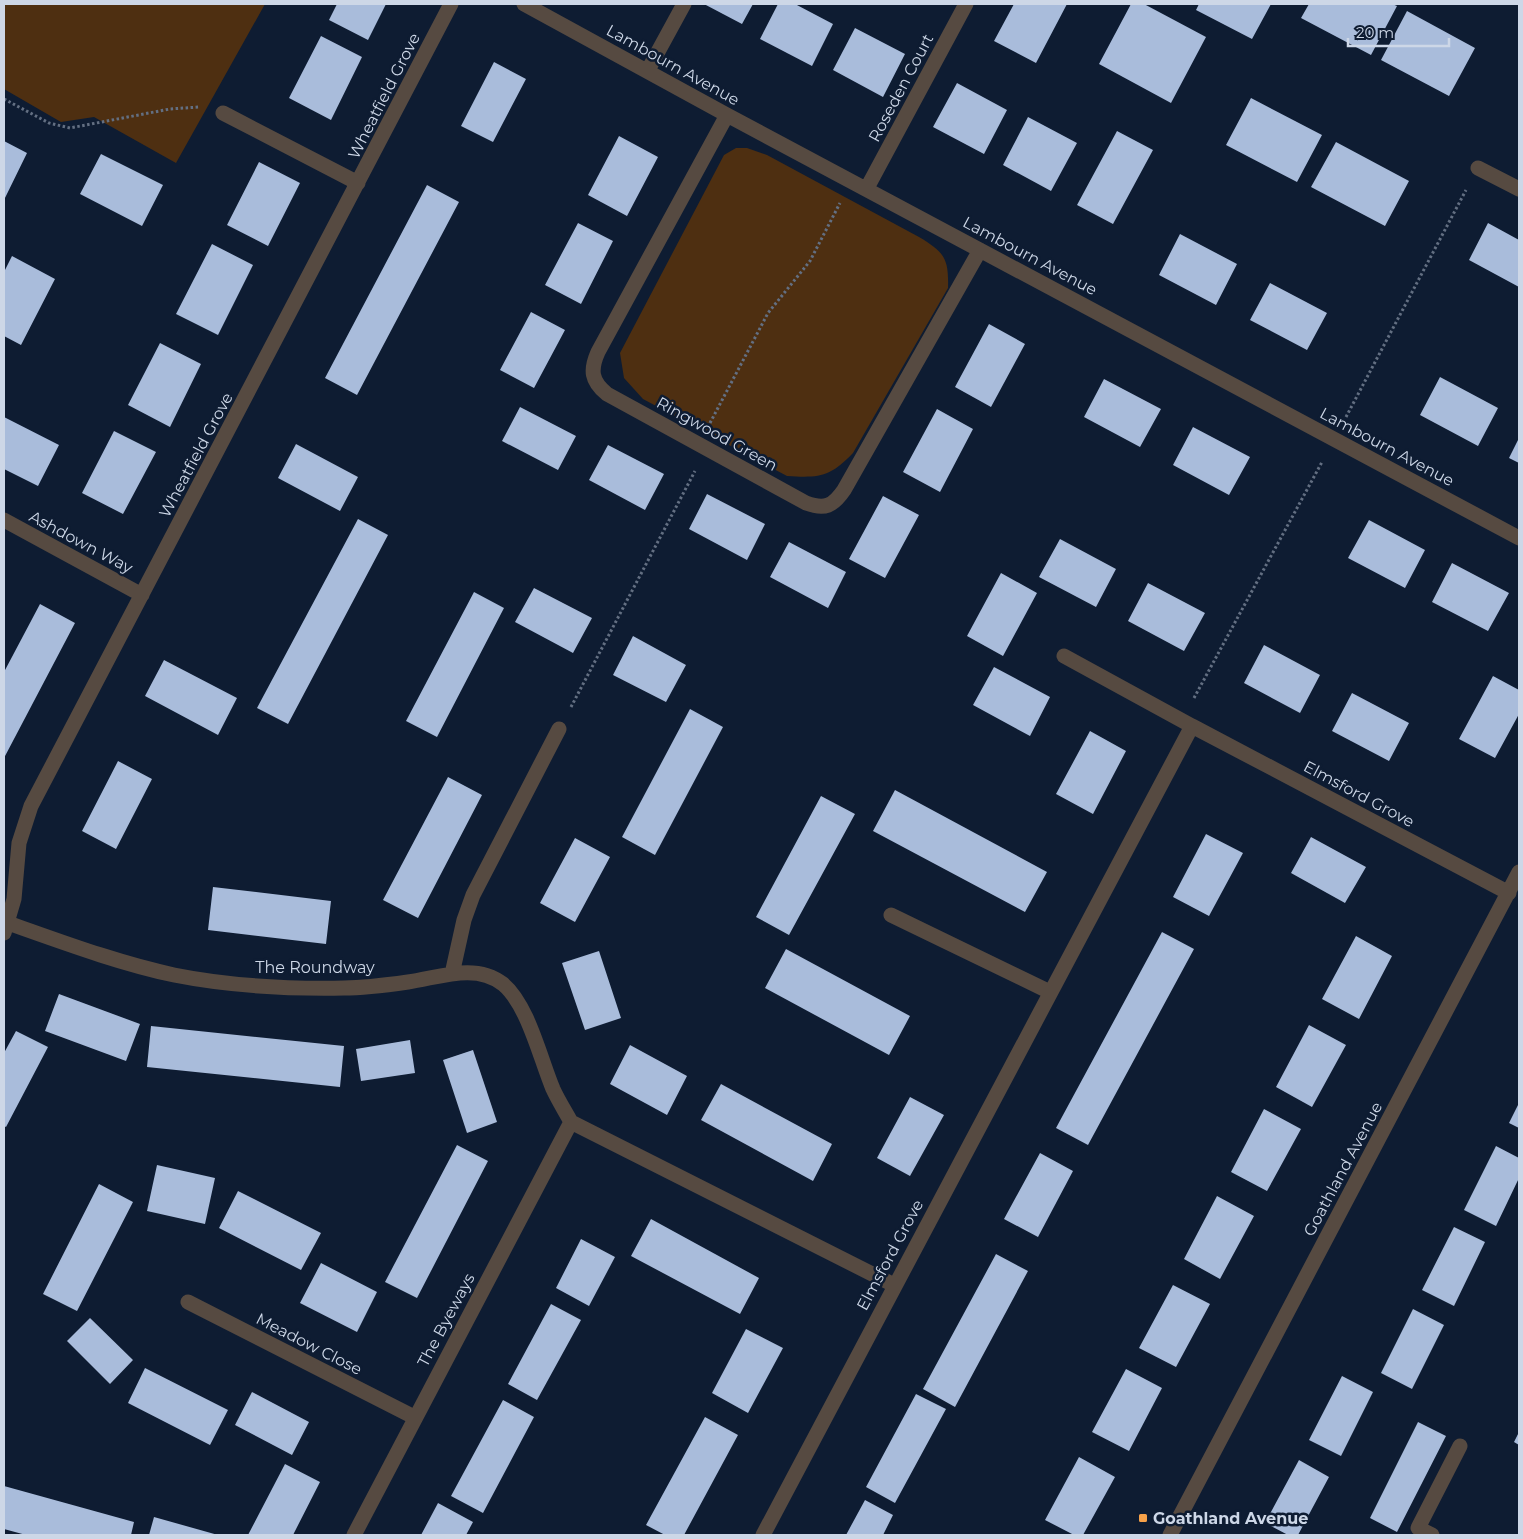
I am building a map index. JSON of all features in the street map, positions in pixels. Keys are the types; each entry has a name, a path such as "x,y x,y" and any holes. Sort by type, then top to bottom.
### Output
{"street":[{"name":"Wheatfield Grove","path":"6,928 16,882 19,843 31,806 451,4"},
{"name":"Lambourn Avenue","path":"524,4 648,70 727,115 867,188 1519,538"},
{"path":"648,70 684,4"},
{"name":"Roseden Court","path":"867,188 966,4"},
{"path":"222,113 358,183"},
{"name":"Ringwood Green","path":"727,115 598,352 592,366 593,377 597,386 607,394 806,503 818,507 828,507 836,502 980,250"},
{"path":"1478,168 1519,189"},
{"name":"Ashdown Way","path":"4,520 142,595"},
{"name":"Elmsford Grove","path":"1064,656 1508,893"},
{"name":"Elmsford Grove","path":"763,1535 894,1284 1192,726"},
{"path":"559,729 473,894 462,928 452,974 475,973 490,977 502,984 511,993 520,1006 554,1091 571,1122 894,1284"},
{"name":"Goathland Avenue","path":"1170,1535 1519,872"},
{"path":"891,915 1050,992"},
{"name":"The Roundway","path":"6,928 173,974 223,983 345,988 408,982 452,974"},
{"name":"The Byeways","path":"354,1535 571,1122"},
{"name":"Meadow Close","path":"188,1302 414,1418"},
{"path":"1432,1535 1418,1528 1460,1446"}],"path":[{"path":"4,98 49,124 70,128 184,108 210,109 222,113"}],"shaded area":[{"path":"4,4 265,4 176,163 94,117 61,122 4,89"},
{"path":"736,148 747,148 767,155 919,237 934,247 946,263 948,288 853,453 838,467 824,474 808,477 787,476 643,399 624,378 620,353 724,155"}],"building":[{"path":"337,4 386,4 368,40 329,20"},
{"path":"704,4 753,4 742,24"},
{"path":"778,4 795,4 833,24 812,66 760,39"},
{"path":"1014,4 1067,4 1036,63 994,41"},
{"path":"1131,4 1144,4 1206,37 1171,103 1099,64"},
{"path":"1199,4 1271,4 1252,39 1196,10"},
{"path":"1309,4 1392,4 1397,6 1371,55 1301,18"},
{"path":"1407,11 1475,48 1449,96 1381,60"},
{"path":"855,28 905,54 883,97 833,70"},
{"path":"321,36 362,57 331,120 289,98"},
{"path":"494,62 526,79 493,142 461,126"},
{"path":"957,83 1007,110 984,154 933,127"},
{"path":"1251,98 1322,135 1297,182 1226,145"},
{"path":"1028,117 1077,143 1051,191 1003,165"},
{"path":"1117,131 1153,150 1113,224 1077,205"},
{"path":"619,136 658,157 627,216 588,195"},
{"path":"4,141 27,153 4,200"},
{"path":"1336,142 1409,181 1385,226 1311,187"},
{"path":"101,154 163,185 142,226 80,194"},
{"path":"259,162 300,183 268,246 227,225"},
{"path":"427,185 459,202 357,395 325,378"},
{"path":"578,223 613,241 581,304 545,285"},
{"path":"1488,223 1519,240 1519,287 1469,260"},
{"path":"1180,234 1237,264 1216,305 1159,275"},
{"path":"212,244 253,265 218,335 176,314"},
{"path":"12,256 55,279 21,345 4,336 4,272"},
{"path":"1270,283 1327,313 1307,350 1250,320"},
{"path":"531,312 565,330 534,388 500,370"},
{"path":"989,324 1025,344 991,407 955,387"},
{"path":"160,343 201,364 170,427 128,405"},
{"path":"1440,377 1498,408 1478,446 1420,415"},
{"path":"1104,379 1161,409 1140,447 1084,417"},
{"path":"520,407 576,436 558,470 502,441"},
{"path":"937,409 973,429 940,492 903,472"},
{"path":"4,417 59,445 38,486 4,469"},
{"path":"1193,427 1250,457 1229,495 1173,465"},
{"path":"114,431 156,452 123,514 82,493"},
{"path":"1519,438 1519,463 1509,458"},
{"path":"296,444 358,477 340,511 278,478"},
{"path":"608,445 664,474 645,510 589,480"},
{"path":"707,494 765,524 747,560 689,529"},
{"path":"883,496 919,515 885,578 849,559"},
{"path":"358,519 388,535 288,724 257,708"},
{"path":"1369,520 1425,550 1405,588 1348,558"},
{"path":"1060,539 1116,569 1096,607 1039,577"},
{"path":"789,542 846,572 828,608 770,577"},
{"path":"1452,563 1509,593 1488,631 1432,602"},
{"path":"1001,573 1037,593 1003,656 967,636"},
{"path":"1148,583 1205,613 1184,651 1128,621"},
{"path":"534,588 592,618 573,653 515,622"},
{"path":"474,592 504,608 437,737 406,721"},
{"path":"40,604 75,623 4,758 4,672"},
{"path":"633,636 686,665 666,702 613,675"},
{"path":"1264,645 1320,675 1300,713 1244,683"},
{"path":"164,660 237,698 218,735 145,696"},
{"path":"994,667 1050,697 1030,736 973,705"},
{"path":"1493,676 1519,690 1519,714 1495,758 1459,739"},
{"path":"1352,693 1409,723 1389,761 1332,731"},
{"path":"690,709 723,727 655,855 622,837"},
{"path":"1090,731 1126,751 1093,814 1056,794"},
{"path":"118,761 152,779 116,849 82,831"},
{"path":"448,777 482,795 418,918 383,900"},
{"path":"895,790 1047,872 1025,912 873,831"},
{"path":"821,796 855,814 789,935 756,917"},
{"path":"1206,834 1243,853 1209,916 1173,897"},
{"path":"1311,837 1366,867 1345,903 1291,873"},
{"path":"575,838 610,857 575,922 540,903"},
{"path":"213,887 331,901 326,944 208,930"},
{"path":"1162,932 1194,949 1088,1145 1056,1128"},
{"path":"1356,936 1392,956 1359,1019 1322,999"},
{"path":"786,949 910,1016 889,1055 765,988"},
{"path":"599,951 621,1018 585,1030 562,963"},
{"path":"59,994 140,1024 126,1061 45,1031"},
{"path":"1309,1025 1346,1045 1312,1107 1276,1087"},
{"path":"151,1026 344,1046 340,1087 147,1067"},
{"path":"16,1031 48,1047 6,1127 4,1126 4,1053"},
{"path":"410,1040 415,1073 361,1081 356,1049"},
{"path":"630,1045 687,1076 667,1115 610,1084"},
{"path":"473,1050 497,1122 467,1133 443,1060"},
{"path":"721,1084 832,1144 813,1181 701,1120"},
{"path":"910,1097 944,1115 910,1176 877,1158"},
{"path":"1519,1103 1519,1128 1509,1123"},
{"path":"1264,1109 1301,1129 1267,1191 1231,1172"},
{"path":"457,1145 488,1161 417,1298 385,1282"},
{"path":"1496,1146 1519,1158 1519,1178 1496,1226 1464,1210"},
{"path":"1040,1153 1073,1171 1038,1237 1004,1219"},
{"path":"157,1165 215,1178 205,1224 147,1211"},
{"path":"99,1184 133,1202 77,1311 43,1294"},
{"path":"238,1191 321,1233 301,1270 219,1228"},
{"path":"1217,1196 1254,1216 1220,1279 1184,1259"},
{"path":"651,1219 759,1278 740,1314 631,1256"},
{"path":"1454,1227 1485,1242 1454,1306 1422,1290"},
{"path":"581,1239 615,1257 589,1306 556,1288"},
{"path":"996,1254 1028,1271 955,1407 923,1389"},
{"path":"321,1263 377,1292 357,1332 300,1303"},
{"path":"1173,1285 1210,1304 1176,1367 1139,1348"},
{"path":"551,1304 581,1320 537,1400 508,1384"},
{"path":"1413,1309 1444,1325 1412,1389 1381,1373"},
{"path":"90,1318 133,1360 110,1384 67,1341"},
{"path":"746,1329 783,1348 748,1413 712,1393"},
{"path":"145,1368 228,1410 210,1445 128,1403"},
{"path":"1126,1369 1162,1388 1129,1451 1092,1432"},
{"path":"1342,1376 1373,1392 1341,1456 1309,1440"},
{"path":"252,1392 309,1422 292,1455 235,1425"},
{"path":"916,1394 946,1409 895,1503 866,1487"},
{"path":"503,1400 534,1417 483,1513 451,1496"},
{"path":"705,1417 738,1435 684,1535 665,1535 646,1525"},
{"path":"1418,1422 1446,1436 1397,1532 1370,1518"},
{"path":"1519,1432 1519,1445 1514,1442"},
{"path":"1079,1457 1115,1477 1083,1535 1074,1535 1045,1520"},
{"path":"1299,1460 1329,1477 1298,1535 1288,1535 1265,1523"},
{"path":"285,1464 320,1482 293,1535 248,1535"},
{"path":"4,1486 134,1522 131,1535 26,1535 4,1529"},
{"path":"865,1500 893,1515 883,1535 846,1535"},
{"path":"438,1503 473,1522 466,1535 421,1535"},
{"path":"154,1517 218,1535 149,1535"}],"place":[{"name":"Goathland Avenue","path":"1143,1518"}]}
